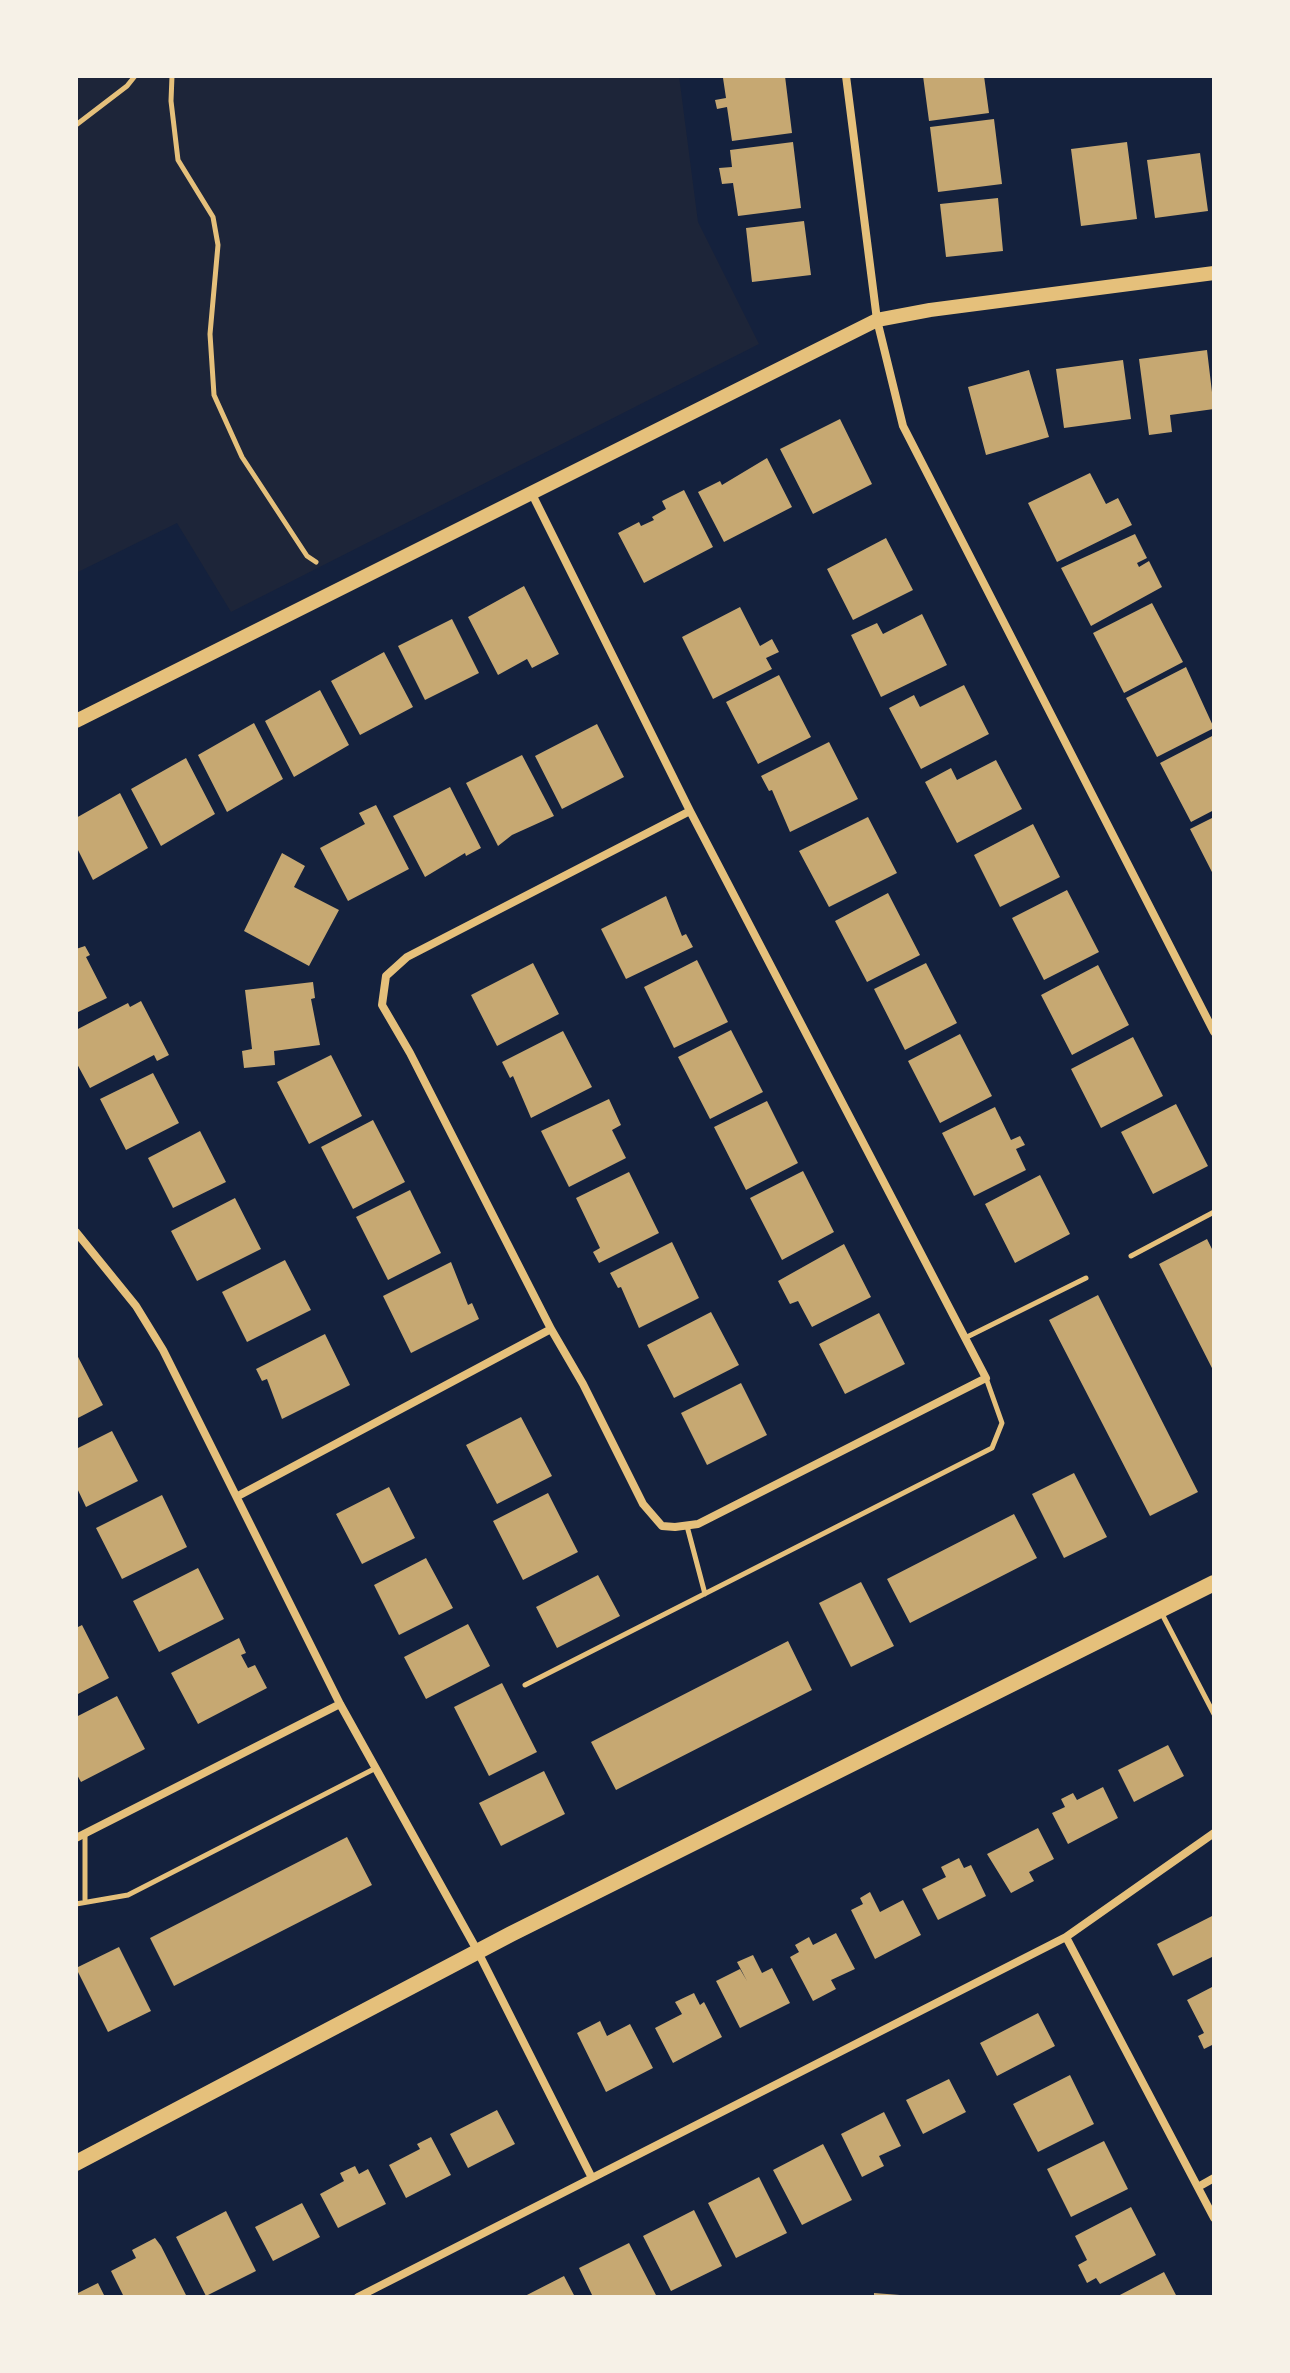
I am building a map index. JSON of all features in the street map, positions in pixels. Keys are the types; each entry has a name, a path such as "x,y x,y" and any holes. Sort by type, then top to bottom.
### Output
{"main road":[{"path":"76,2163 478,1952 1214,1583"}],"street":[{"path":"846,76 877,320 903,426 1214,1032"},
{"path":"76,721 877,320 1214,273"},
{"path":"532,494 690,811 986,1378 698,1524 662,1526 643,1504 410,1053 382,1005 386,976 407,957 690,811"},
{"path":"76,1232 149,1328 238,1496 340,1704 478,1952 592,2178"},
{"path":"238,1496 551,1329"},
{"path":"80,1836 340,1704"},
{"path":"358,2297 1066,1937 1214,1833"},
{"path":"1066,1937 1214,2218"},
{"path":"1198,2187 1214,2178"}],"lane":[{"path":"1131,1256 1214,1212"},
{"path":"965,1338 1086,1278"},
{"path":"525,1685 992,1448 1002,1423 986,1378"},
{"path":"687,1526 705,1594"},
{"path":"1160,1610 1214,1714"},
{"path":"76,1904 85,1900 128,1895 374,1769"},
{"path":"80,1836 85,1900"}],"path":[{"path":"76,125 127,86 135,76"},
{"path":"172,76 171,101 178,160 213,217 218,245 210,334 214,395 242,457 307,556 316,562"}],"shaded area":[{"path":"76,76 679,76 698,222 759,344 231,612 177,523 76,573"}],"building":[{"path":"785,76 792,133 732,141 727,107 717,109 715,100 726,98 723,78"},
{"path":"923,76 984,76 989,113 929,121"},
{"path":"994,119 1002,184 938,192 930,127"},
{"path":"793,142 801,208 738,216 733,183 722,184 719,168 732,167 730,150"},
{"path":"1127,142 1137,219 1081,226 1071,149"},
{"path":"1200,153 1208,211 1155,218 1147,160"},
{"path":"998,198 1003,251 946,257 940,204"},
{"path":"804,221 811,275 752,282 746,228"},
{"path":"1207,350 1214,409 1170,415 1172,432 1149,435 1139,359"},
{"path":"1123,360 1131,419 1064,428 1056,369"},
{"path":"1029,370 1049,437 986,455 968,387"},
{"path":"840,419 872,484 813,514 780,449"},
{"path":"767,458 792,507 724,542 698,492 720,481 722,485"},
{"path":"1090,473 1106,504 1118,498 1132,525 1057,562 1028,503"},
{"path":"684,490 713,547 644,583 618,533 639,522 641,526 654,520 652,517 666,509 662,501"},
{"path":"1135,534 1147,558 1137,563 1139,567 1149,561 1162,587 1091,626 1061,568"},
{"path":"886,538 913,590 853,620 827,569"},
{"path":"524,586 559,654 532,668 527,659 498,675 468,617"},
{"path":"1152,603 1183,662 1124,693 1093,633"},
{"path":"740,607 760,646 772,639 779,652 766,658 772,669 713,699 682,637"},
{"path":"922,614 947,665 881,697 851,635 877,623 883,634"},
{"path":"452,619 479,673 425,700 398,646"},
{"path":"384,652 413,707 360,735 331,681"},
{"path":"1186,667 1214,728 1157,757 1126,698"},
{"path":"779,675 811,737 758,764 726,702"},
{"path":"964,685 989,734 921,769 889,708 914,695 920,707"},
{"path":"320,690 349,745 294,777 265,721"},
{"path":"254,723 283,779 227,812 198,755"},
{"path":"597,724 624,777 562,809 535,756"},
{"path":"1214,735 1214,810 1191,822 1160,763"},
{"path":"829,742 858,799 790,832 772,790 769,791 761,776"},
{"path":"522,755 554,816 512,835 498,846 466,783"},
{"path":"186,758 215,814 161,846 131,789"},
{"path":"996,760 1022,809 957,843 925,782 951,768 957,780"},
{"path":"450,787 481,848 466,856 465,853 425,877 393,816"},
{"path":"120,793 148,848 93,880 76,846 76,818"},
{"path":"376,805 409,869 348,901 320,848 365,824 359,813"},
{"path":"868,817 897,873 829,907 799,851"},
{"path":"1214,817 1214,876 1190,829"},
{"path":"1033,824 1060,877 1000,907 974,855"},
{"path":"282,853 305,866 294,887 339,910 309,966 244,931"},
{"path":"1067,890 1099,952 1044,980 1012,918"},
{"path":"888,893 920,955 867,982 835,921"},
{"path":"666,896 682,936 686,934 693,947 626,979 601,929"},
{"path":"85,946 90,955 86,957 107,998 76,1013 76,949"},
{"path":"697,960 728,1022 674,1048 644,987"},
{"path":"533,963 559,1014 497,1046 471,995"},
{"path":"926,963 957,1023 905,1050 874,989"},
{"path":"1098,965 1129,1025 1072,1055 1041,995"},
{"path":"313,982 315,998 311,999 320,1045 274,1051 275,1065 244,1068 242,1051 252,1049 245,990"},
{"path":"141,1001 169,1055 157,1061 154,1055 90,1088 76,1062 76,1030 128,1003 130,1007"},
{"path":"731,1030 763,1092 710,1119 678,1057"},
{"path":"563,1031 592,1087 531,1118 513,1076 510,1078 502,1062"},
{"path":"960,1034 992,1096 940,1123 908,1061"},
{"path":"1133,1037 1163,1096 1101,1128 1071,1069"},
{"path":"331,1055 362,1116 309,1144 277,1082"},
{"path":"153,1073 179,1123 126,1150 100,1099"},
{"path":"609,1099 621,1125 612,1130 626,1158 569,1187 541,1131"},
{"path":"767,1101 798,1163 746,1190 714,1127"},
{"path":"1176,1104 1208,1166 1153,1194 1121,1132"},
{"path":"995,1107 1011,1140 1020,1136 1025,1145 1016,1149 1026,1170 974,1196 942,1133"},
{"path":"373,1120 405,1182 353,1209 321,1147"},
{"path":"200,1131 226,1182 173,1208 148,1158"},
{"path":"803,1171 834,1232 782,1260 750,1198"},
{"path":"629,1172 659,1233 599,1263 593,1252 600,1248 576,1198"},
{"path":"1040,1175 1070,1234 1015,1263 985,1204"},
{"path":"410,1190 441,1253 388,1280 356,1217"},
{"path":"235,1198 261,1249 197,1281 171,1231"},
{"path":"1207,1239 1214,1253 1214,1372 1159,1264"},
{"path":"672,1242 699,1298 639,1328 621,1287 618,1288 610,1273"},
{"path":"844,1244 871,1297 812,1327 798,1301 790,1304 778,1281"},
{"path":"285,1260 311,1310 247,1342 222,1292"},
{"path":"451,1262 468,1305 472,1303 479,1319 411,1353 383,1296"},
{"path":"1098,1295 1198,1492 1150,1516 1049,1320"},
{"path":"711,1312 739,1365 674,1398 647,1345"},
{"path":"879,1313 905,1364 845,1394 819,1344"},
{"path":"325,1334 350,1385 282,1419 267,1379 262,1381 256,1369"},
{"path":"76,1353 103,1405 76,1419"},
{"path":"741,1383 767,1435 707,1465 681,1413"},
{"path":"521,1417 552,1476 497,1504 466,1445"},
{"path":"112,1431 138,1481 86,1507 76,1486 76,1449"},
{"path":"1074,1473 1107,1537 1064,1558 1032,1494"},
{"path":"389,1487 415,1538 362,1564 336,1514"},
{"path":"548,1493 578,1552 523,1580 493,1521"},
{"path":"162,1495 187,1547 122,1579 96,1528"},
{"path":"1014,1514 1037,1558 910,1623 887,1579"},
{"path":"426,1558 453,1608 399,1635 374,1585"},
{"path":"198,1568 224,1619 159,1652 133,1601"},
{"path":"598,1575 620,1616 557,1648 536,1607"},
{"path":"861,1582 894,1646 851,1667 819,1603"},
{"path":"468,1624 490,1666 426,1699 404,1657"},
{"path":"82,1625 109,1678 76,1695 76,1628"},
{"path":"239,1638 246,1653 241,1655 248,1668 255,1665 267,1688 198,1724 171,1673"},
{"path":"788,1641 812,1690 616,1790 591,1742"},
{"path":"502,1683 537,1752 489,1776 454,1707"},
{"path":"117,1696 145,1749 81,1782 76,1773 76,1717"},
{"path":"1168,1745 1184,1776 1134,1802 1118,1770"},
{"path":"544,1771 565,1814 501,1846 479,1803"},
{"path":"1103,1787 1118,1818 1068,1844 1052,1813 1065,1807 1061,1799 1073,1793 1077,1800"},
{"path":"1038,1828 1054,1859 1029,1872 1034,1881 1011,1893 987,1854"},
{"path":"347,1837 372,1885 174,1986 150,1938"},
{"path":"959,1858 964,1868 971,1865 986,1896 938,1920 922,1889 946,1877 941,1867"},
{"path":"870,1892 880,1912 903,1900 921,1935 875,1959 851,1910 863,1904 860,1898"},
{"path":"1214,1915 1214,1956 1173,1976 1157,1944"},
{"path":"836,1933 855,1969 831,1980 836,1989 813,2001 790,1957 799,1952 795,1945 809,1937 813,1945"},
{"path":"119,1947 151,2011 108,2032 76,1968"},
{"path":"753,1955 762,1973 772,1968 790,2003 740,2028 716,1981 740,1969 747,1981 737,1962"},
{"path":"1214,1986 1214,2044 1204,2049 1198,2036 1204,2033 1187,2000"},
{"path":"694,1993 700,2005 704,2002 722,2037 673,2063 655,2028 682,2014 675,2002"},
{"path":"1038,2013 1055,2046 997,2076 980,2043"},
{"path":"600,2021 607,2036 630,2024 653,2068 606,2092 577,2033"},
{"path":"1070,2075 1094,2124 1038,2152 1013,2104"},
{"path":"949,2079 966,2112 923,2134 906,2100"},
{"path":"497,2110 515,2144 468,2168 450,2134"},
{"path":"884,2112 901,2146 879,2156 884,2166 862,2177 841,2134"},
{"path":"431,2137 451,2175 406,2198 389,2165 420,2149 417,2144"},
{"path":"1104,2141 1128,2189 1071,2217 1047,2169"},
{"path":"823,2144 852,2200 802,2225 773,2170"},
{"path":"355,2166 359,2174 368,2169 386,2204 338,2228 320,2194 344,2181 340,2173"},
{"path":"759,2177 787,2233 736,2258 708,2203"},
{"path":"302,2203 320,2237 273,2261 255,2227"},
{"path":"1131,2207 1156,2255 1100,2284 1096,2278 1087,2283 1078,2265 1087,2260 1075,2236"},
{"path":"694,2210 722,2266 671,2291 643,2236"},
{"path":"226,2211 256,2271 206,2296 176,2237"},
{"path":"155,2238 187,2297 124,2297 111,2271 136,2258 132,2250"},
{"path":"629,2243 657,2297 593,2297 579,2268"},
{"path":"1164,2272 1177,2297 1116,2297"},
{"path":"564,2276 575,2297 523,2297"},
{"path":"98,2283 105,2297 76,2297 76,2294"},
{"path":"874,2293 900,2295 900,2297 874,2297"}]}
